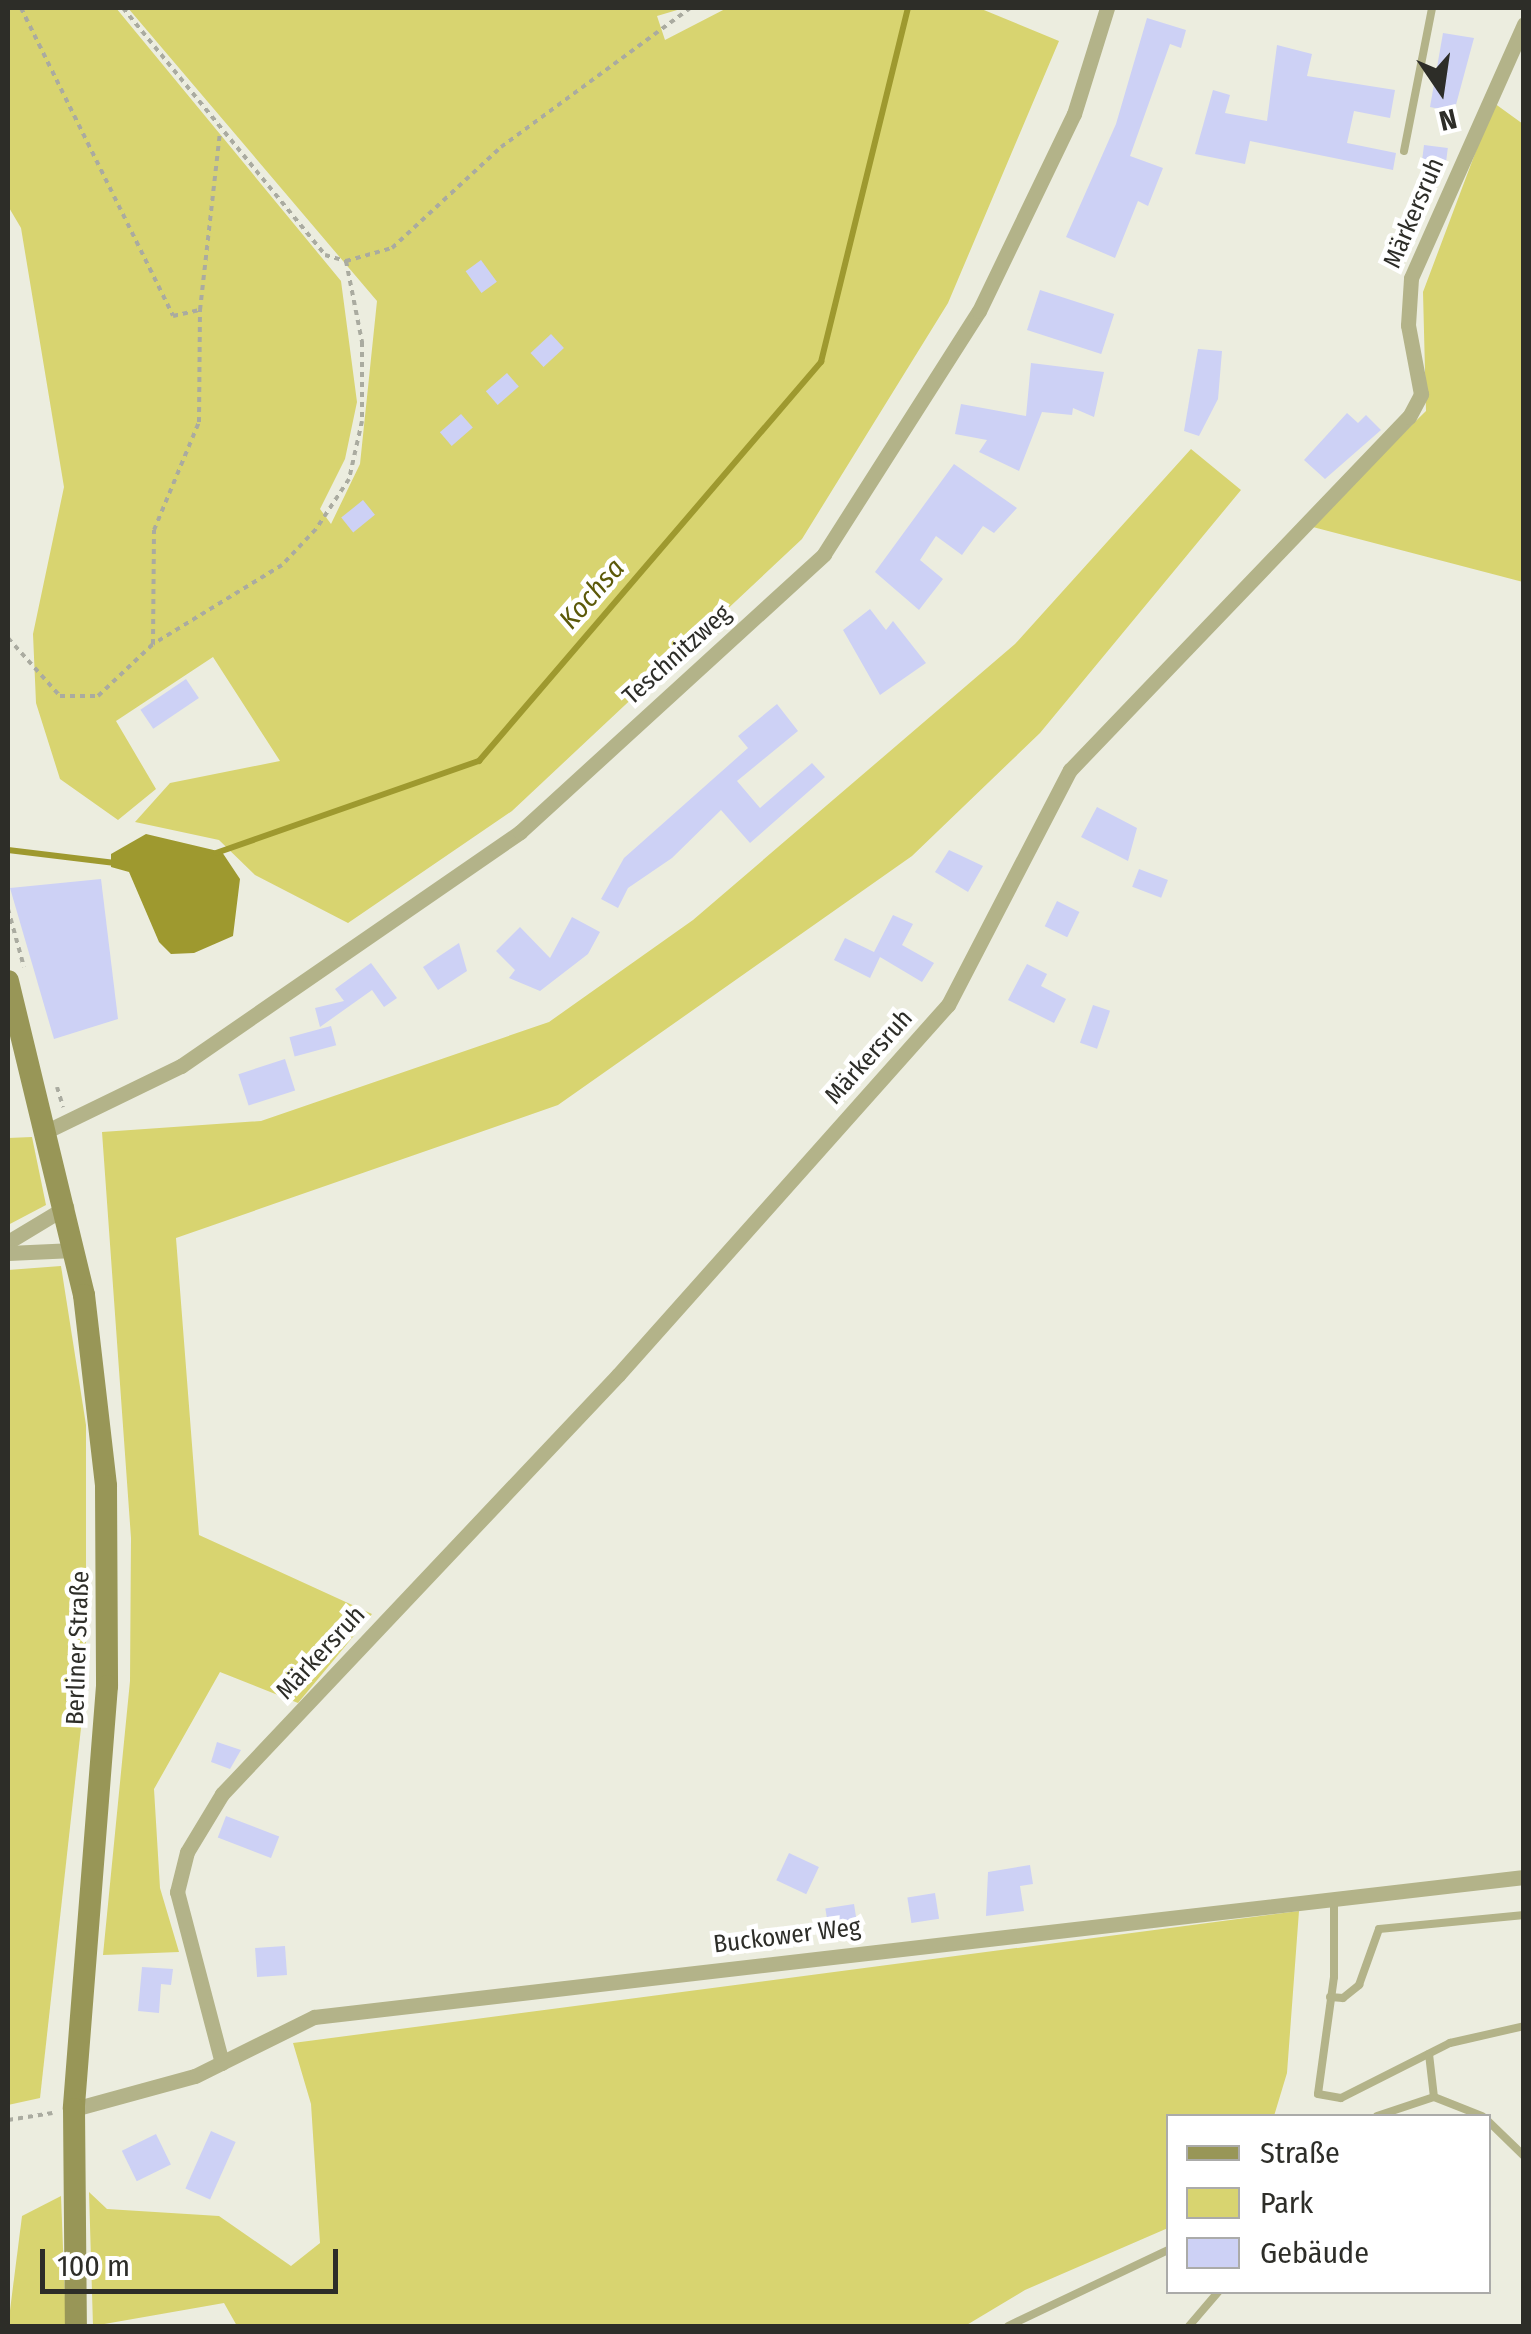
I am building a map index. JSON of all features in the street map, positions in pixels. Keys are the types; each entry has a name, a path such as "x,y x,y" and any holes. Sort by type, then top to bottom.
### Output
{"main road":[{"name":"Berliner Straße","path":"8,980 66,1207 99,1401 110,1598 74,2109 76,2326"}],"street":[{"name":"Teschnitzweg","path":"49,1130 181,1066 520,832 824,554 980,311 1074,114 1107,8"},
{"name":"Märkersruh","path":"222,2062 177,1892 186,1852 222,1794 618,1375 948,1006 1070,770 1409,418 1421,394 1408,324 1411,278 1524,24"},
{"path":"8,1242 66,1207"},
{"path":"8,1253 74,1250"},
{"name":"Buckower Weg","path":"74,2109 155,2092 314,2017 1524,1877"}],"lane":[{"path":"1404,151 1432,8"},
{"path":"1334,1899 1330,1997 1318,2094 1341,2098 1429,2054 1524,2026"},
{"path":"1330,1997 1344,1998 1359,1985 1379,1929 1524,1914"},
{"path":"1429,2054 1434,2097"},
{"path":"1382,2114 1434,2097 1477,2114"},
{"path":"1491,2124 1524,2156"},
{"path":"1008,2326 1166,2251"},
{"path":"1189,2326 1216,2294"}],"path":[{"path":"21,8 172,316 200,310"},
{"path":"123,8 220,132 325,256 346,261 392,248 528,126 690,8"},
{"path":"153,644 154,530 199,422 200,310 220,132"},
{"path":"8,638 60,696 98,696 153,644 282,565 316,529 349,479 362,421 362,342 346,261"},
{"path":"8,2120 74,2109"}],"green space":[{"path":"8,8 116,8 341,281 357,402 345,459 320,509 331,524 360,464 377,301 128,8 684,8 657,16 665,40 727,8 979,8 1059,41 948,303 802,539 512,811 348,923 255,875 219,840 135,822 170,783 280,761 213,657 116,721 156,789 118,820 60,779 36,703 33,634 64,487 21,228 8,206"},
{"path":"1494,103 1523,124 1523,582 1309,526 1426,411 1423,292"},
{"path":"1191,449 1241,490 1040,733 912,856 558,1105 176,1238 199,1535 372,1614 298,1703 220,1672 154,1789 160,1888 179,1952 103,1955 130,1681 131,1538 102,1132 261,1121 549,1022 693,920 1015,644"},
{"path":"32,1137 46,1205 8,1225 8,1138"},
{"path":"61,1266 86,1425 86,1683 40,2098 8,2105 8,1270"},
{"path":"1299,1911 1287,2073 1275,2114 1166,2114 1166,2229 1025,2290 965,2326 237,2326 224,2303 93,2326 89,2192 107,2209 219,2216 291,2266 320,2243 311,2104 293,2043"},
{"path":"61,2196 66,2326 8,2326 22,2216"}],"shaded area":[{"path":"146,834 222,852 240,879 233,936 194,953 171,954 159,942 129,872 111,867 111,854"}],"building":[{"path":"1147,18 1186,30 1181,48 1170,44 1130,156 1163,168 1148,206 1138,201 1115,258 1066,237 1116,124"},
{"path":"1443,33 1474,38 1454,112 1430,107"},
{"path":"1277,45 1312,54 1307,76 1395,90 1390,118 1354,111 1347,143 1396,153 1393,170 1250,141 1245,164 1195,154 1213,90 1230,95 1225,113 1267,121"},
{"path":"1424,145 1448,148 1445,170 1421,167"},
{"path":"481,260 497,282 481,293 466,271"},
{"path":"1040,290 1114,314 1101,354 1027,330"},
{"path":"551,334 564,348 543,367 531,353"},
{"path":"1198,349 1222,351 1218,399 1199,436 1184,431"},
{"path":"1031,363 1104,372 1094,417 1073,408 1072,415 1042,412 1019,471 979,452 987,440 955,434 961,404 1026,416"},
{"path":"507,373 519,387 498,405 486,391"},
{"path":"1347,413 1358,423 1366,415 1381,430 1325,479 1304,460"},
{"path":"461,414 473,428 452,446 440,432"},
{"path":"954,464 1017,508 994,533 983,526 962,555 936,536 920,560 943,579 919,610 875,572"},
{"path":"363,500 375,515 353,532 341,518"},
{"path":"870,609 886,630 893,621 926,663 880,695 843,630"},
{"path":"186,679 199,698 153,729 140,710"},
{"path":"777,704 798,731 737,781 760,808 812,763 825,777 750,843 721,810 672,858 628,888 618,908 601,899 624,858 748,748 738,736"},
{"path":"1097,807 1137,828 1128,861 1081,837"},
{"path":"949,850 983,866 968,892 935,872"},
{"path":"1139,869 1168,880 1161,898 1132,887"},
{"path":"101,879 118,1019 54,1039 10,888"},
{"path":"1057,901 1079,912 1067,937 1045,926"},
{"path":"893,915 913,924 902,945 934,963 922,982 880,957 870,978 834,960 845,938 874,952"},
{"path":"572,917 600,932 588,954 540,991 509,978 515,970 496,951 520,927 550,958"},
{"path":"459,943 467,971 438,990 423,967"},
{"path":"371,963 397,998 384,1007 372,990 320,1027 315,1008 344,1001 335,989"},
{"path":"1027,964 1047,974 1041,986 1066,999 1054,1023 1008,1000"},
{"path":"1093,1005 1110,1011 1097,1049 1080,1043"},
{"path":"331,1026 336,1045 295,1056 289,1037"},
{"path":"285,1059 295,1090 249,1106 238,1074"},
{"path":"217,1742 241,1750 230,1769 211,1762"},
{"path":"226,1816 279,1836 271,1858 218,1837"},
{"path":"789,1853 819,1867 806,1894 776,1880"},
{"path":"1030,1865 1033,1884 1020,1886 1024,1911 986,1916 988,1872"},
{"path":"935,1893 939,1919 911,1923 907,1897"},
{"path":"854,1904 858,1928 829,1932 825,1909"},
{"path":"285,1946 287,1975 257,1977 255,1948"},
{"path":"142,1967 173,1969 171,1985 161,1984 159,2013 138,2011"},
{"path":"211,2131 236,2142 210,2200 185,2189"},
{"path":"156,2134 171,2165 137,2181 122,2151"}],"waterway":[{"name":"Kochsa","path":"216,853 479,761 821,362 908,8"},
{"name":"Kochsa","path":"8,850 115,863"}]}
